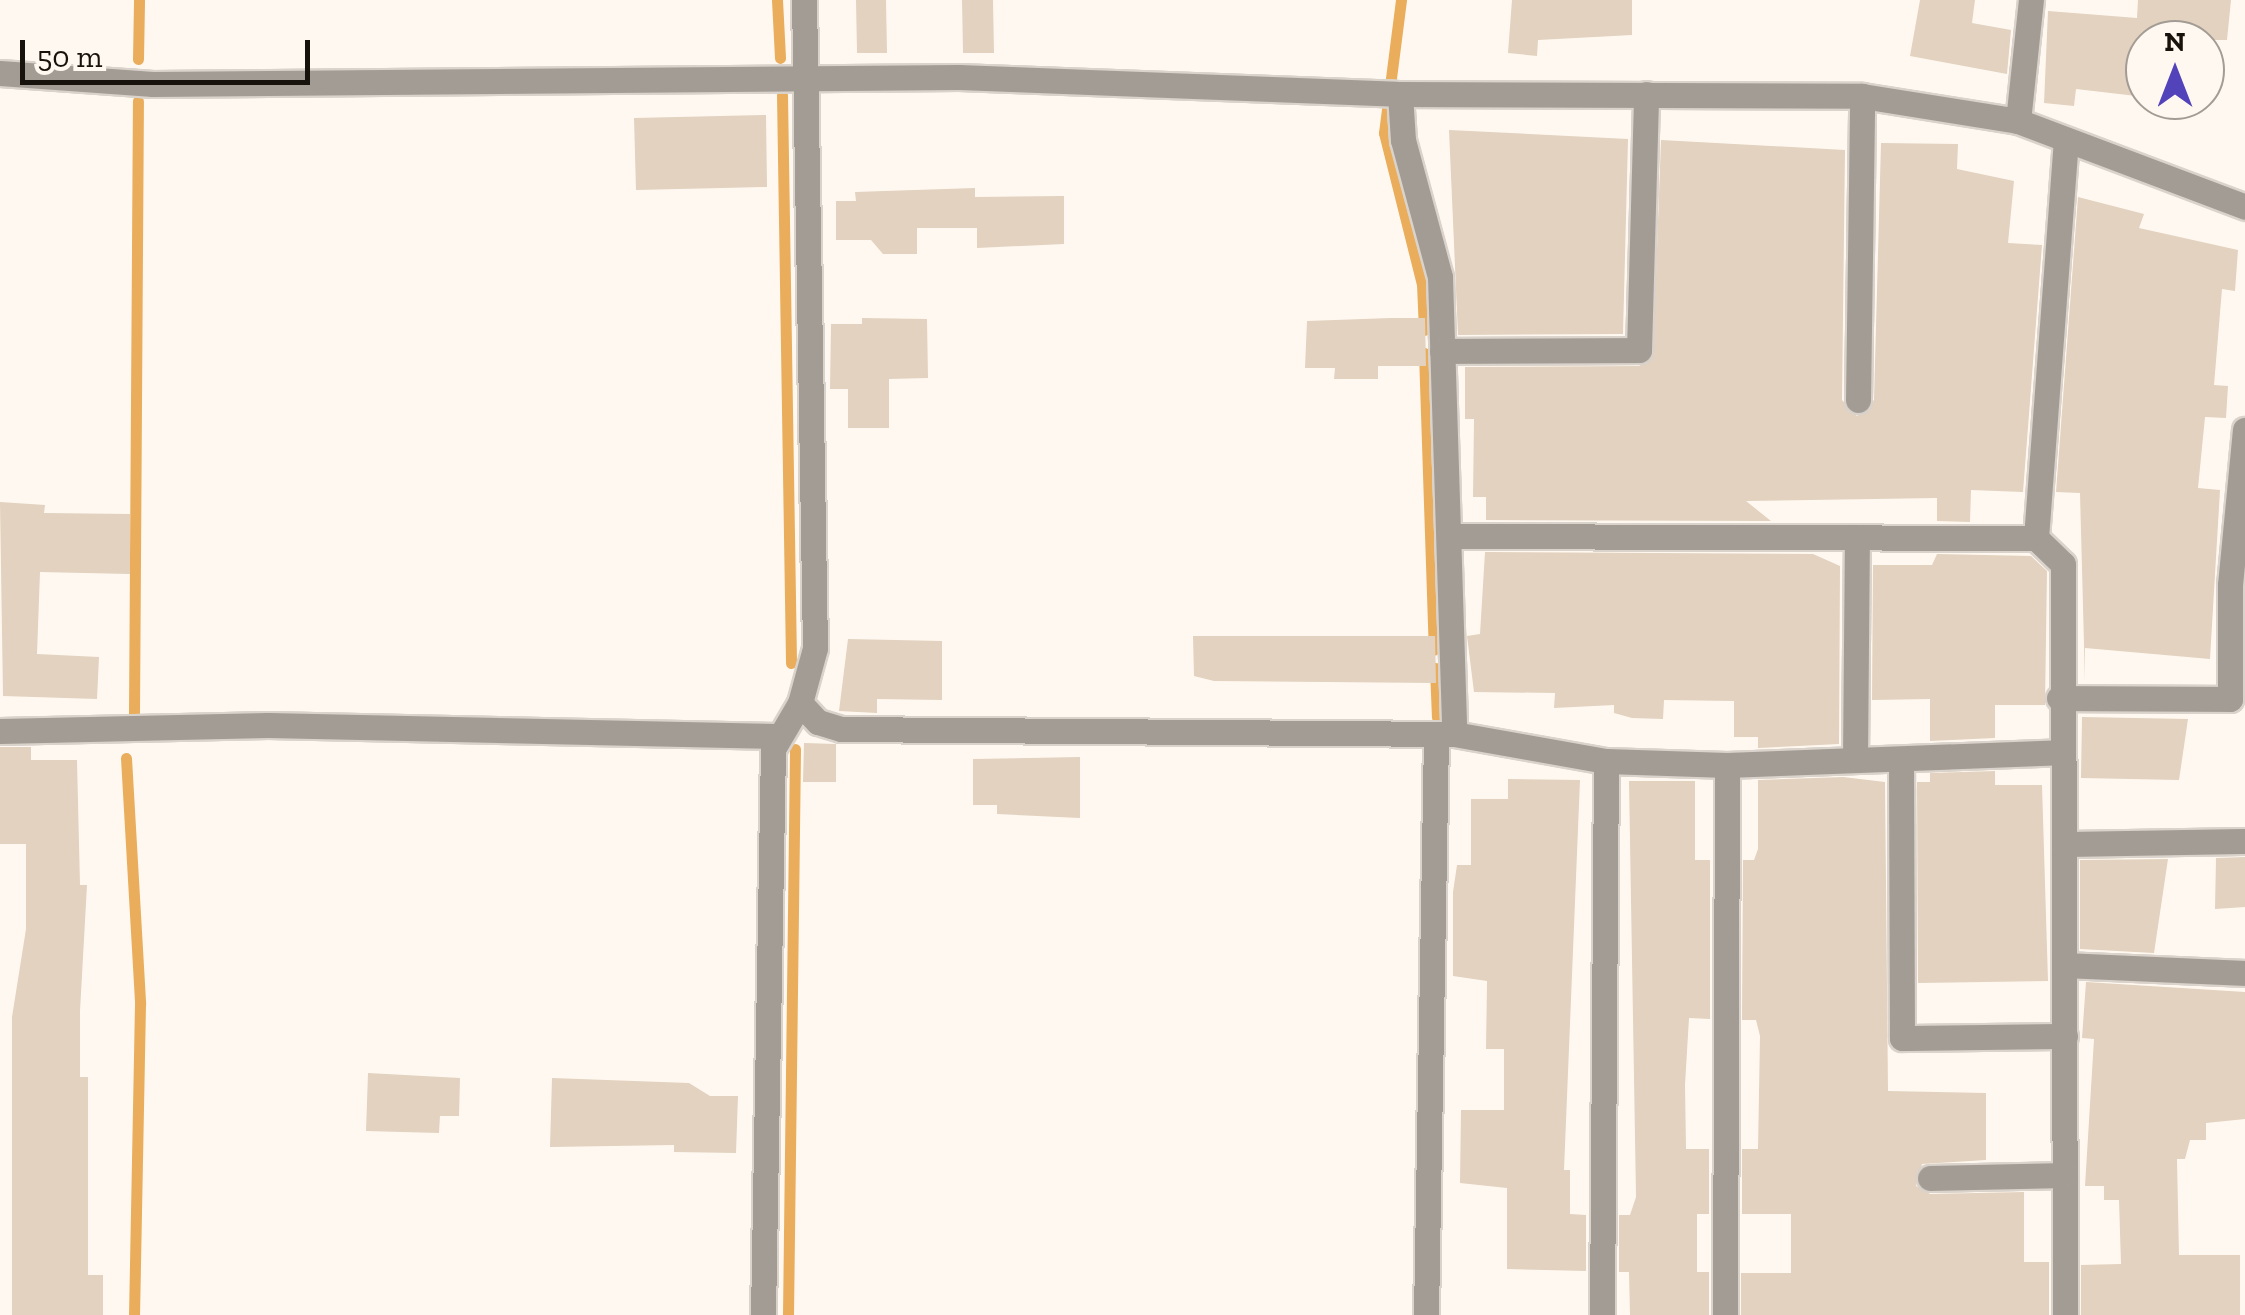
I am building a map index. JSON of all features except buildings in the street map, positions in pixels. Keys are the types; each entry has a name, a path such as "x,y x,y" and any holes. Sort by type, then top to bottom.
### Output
{"street":[{"path":"763,1315 776,736 800,703 815,648 804,0"},
{"path":"2018,121 2031,0"},
{"path":"0,73 153,84 807,79 1394,94 1862,96 2018,121 2245,207"},
{"path":"1394,94 1440,277 1450,536 1426,1315"},
{"path":"1442,351 1639,350 1646,94"},
{"path":"1858,400 1862,96"},
{"path":"2036,538 2066,140"},
{"path":"2059,698 2237,699 2230,584 2245,430"},
{"path":"1450,536 2036,538 2063,564 2059,698 2066,844 2066,1315"},
{"path":"1855,760 1858,538"},
{"path":"800,703 818,722 841,728 1445,734 1606,762 1727,765 2060,752"},
{"path":"0,731 268,725 776,736"},
{"path":"1900,759 1902,1038 2066,1036"},
{"path":"1602,1315 1606,762"},
{"path":"1725,1315 1727,765"},
{"path":"2066,844 2245,841"},
{"path":"2066,965 2245,974"},
{"path":"1930,1178 2066,1174"}],"waterway":[{"path":"138,59 139,0"},
{"path":"777,0 780,58"},
{"path":"1401,0 1384,133 1422,284 1424,330"},
{"path":"782,95 791,663"},
{"path":"134,713 138,101"},
{"path":"1424,353 1434,650"},
{"path":"1435,668 1437,717"},
{"path":"788,1315 795,749"},
{"path":"126,758 140,1004 134,1315"}]}
